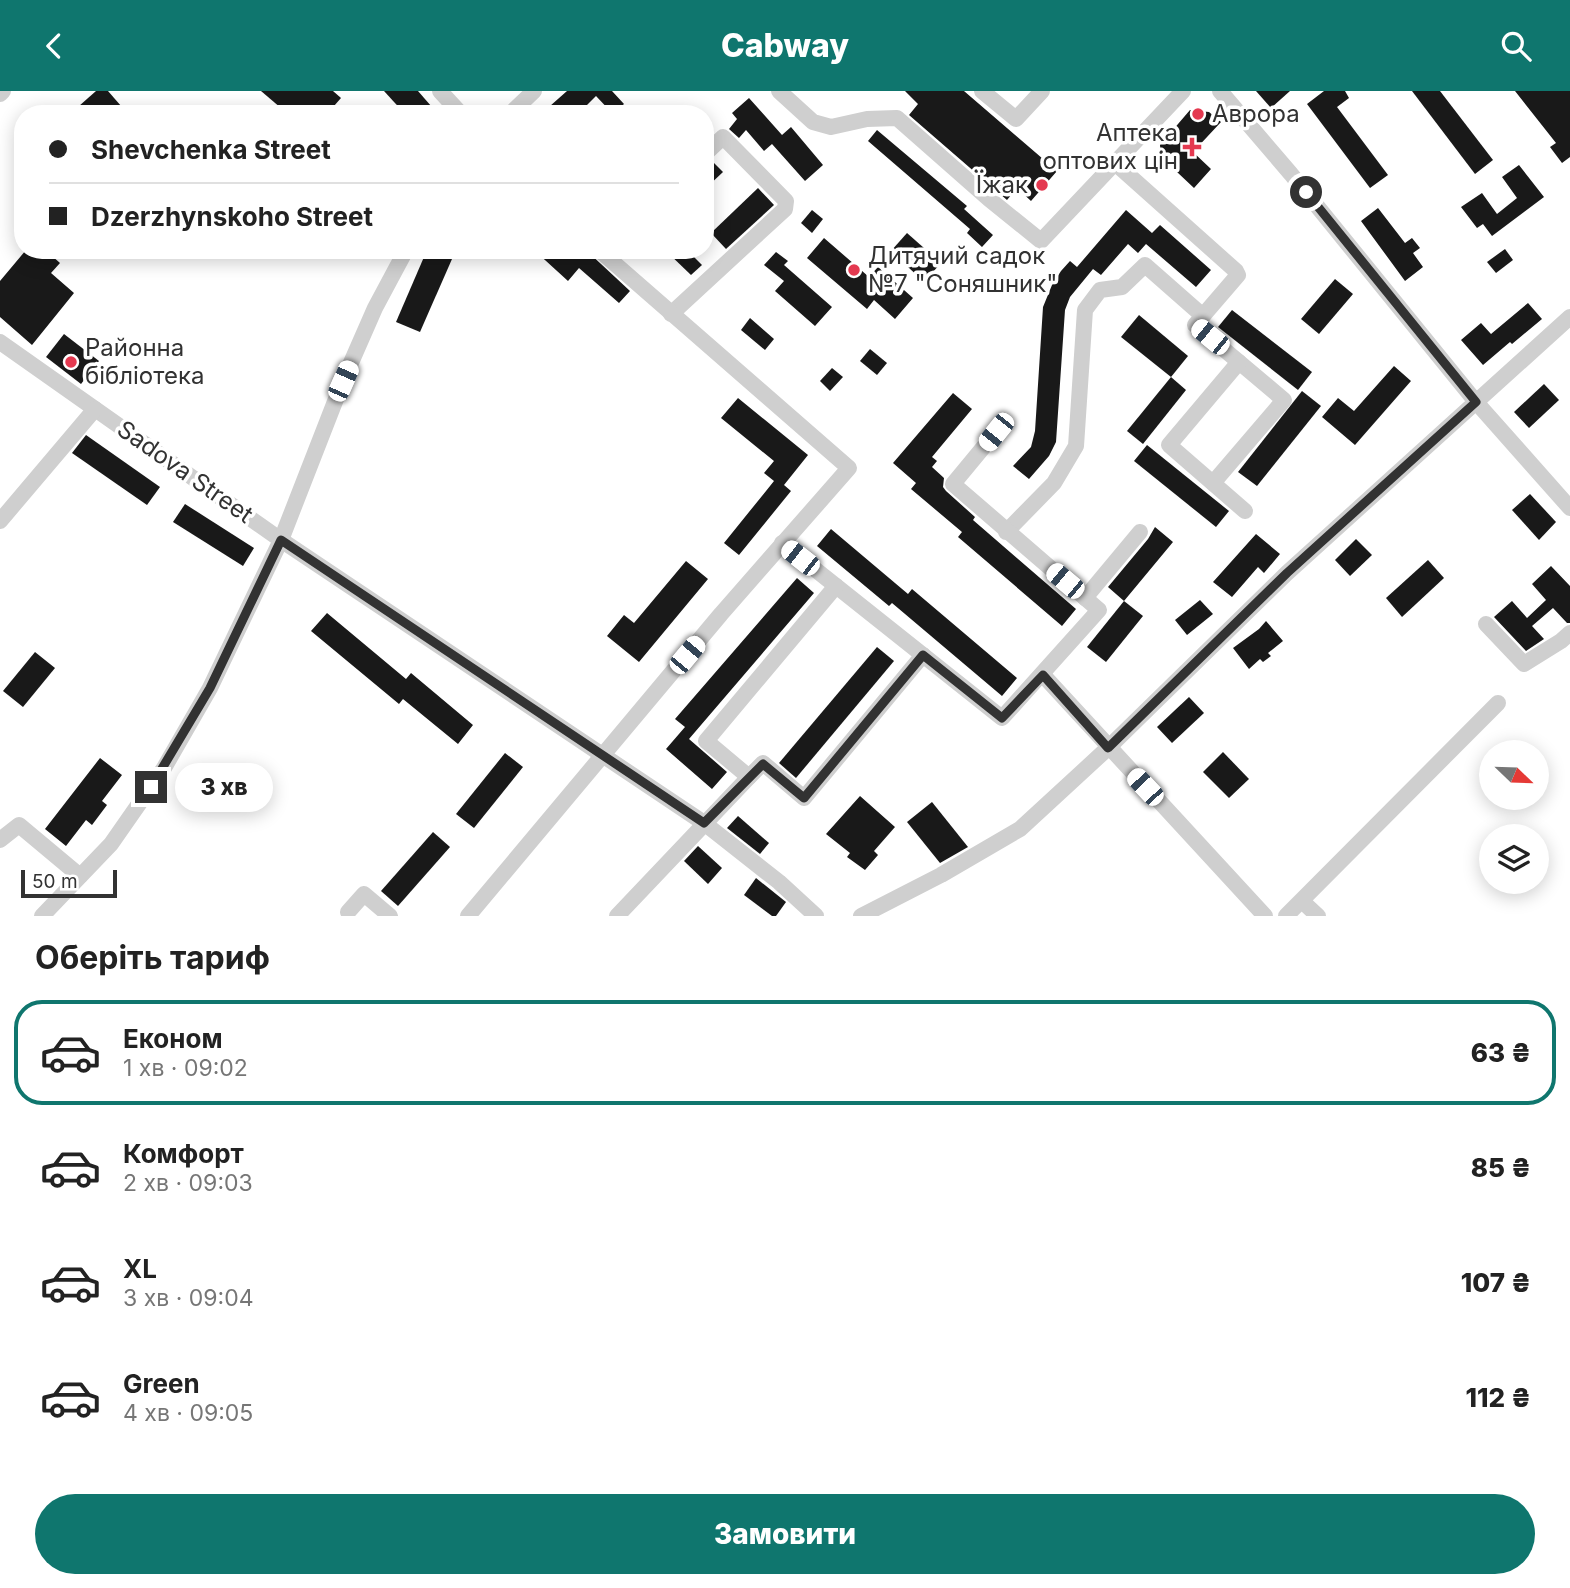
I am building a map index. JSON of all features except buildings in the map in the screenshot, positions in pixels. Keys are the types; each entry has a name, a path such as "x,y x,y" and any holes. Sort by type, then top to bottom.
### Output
{"street":[{"path":"440,91 453,105"},
{"path":"519,105 534,91"},
{"path":"779,91 813,122 831,127 867,119 897,118 1041,241 1183,91"},
{"path":"982,91 1016,119 1042,91"},
{"path":"1220,91 1476,402 1570,508"},
{"path":"671,314 785,209 786,201 723,137 714,146"},
{"path":"1115,163 1236,271 1238,275 1195,325 1284,400 1213,483"},
{"path":"42,916 111,844 164,768 210,688 281,540 348,369 375,308 401,259"},
{"path":"468,916 782,543 849,468 609,259"},
{"path":"1006,532 1054,482 1076,446 1085,310 1100,291 1122,287 1145,265 1203,316"},
{"path":"861,916 941,875 1020,829 1108,748 1287,573 1570,317"},
{"name":"Sadova Street","path":"0,342 281,540 704,823 779,882 816,916"},
{"path":"1239,362 1169,445 1245,511"},
{"path":"0,521 95,409"},
{"path":"782,543 1002,718 1099,610 953,484 996,432"},
{"path":"1085,598 1140,532"},
{"path":"749,776 706,741 836,586"},
{"path":"1486,624 1524,664 1562,641 1570,633"},
{"path":"617,916 763,764 804,798 923,655"},
{"path":"1043,675 1265,916"},
{"path":"1286,916 1303,902 1497,703"},
{"path":"0,840 19,825 80,876"},
{"path":"348,912 364,894 390,916"},
{"path":"1303,902 1318,916"}],"place":[{"name":"Аврора","path":"1198,114"},
{"name":"Аптека оптових цін","path":"1192,147"},
{"name":"Їжак","path":"1042,185"},
{"name":"Дитячий садок №7 \"Соняшник\"","path":"854,270"},
{"name":"Районна бібліотека","path":"71,362"}],"route":[{"path":"151,787 210,688 281,540 704,823 763,764 804,798 923,655 1002,718 1043,675 1108,748 1287,573 1476,402 1306,192"}]}
